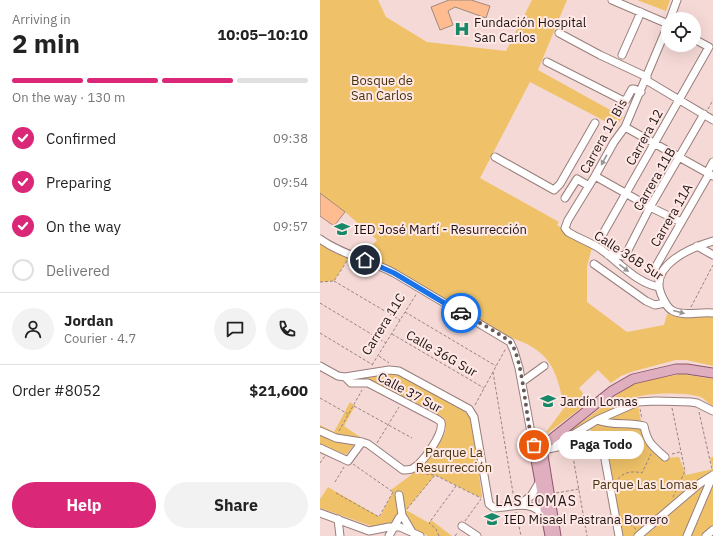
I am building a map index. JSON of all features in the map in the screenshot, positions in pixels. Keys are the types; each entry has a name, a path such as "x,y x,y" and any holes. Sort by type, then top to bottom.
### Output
{"main road":[{"path":"550,536 536,460 545,448 612,392 633,379 676,369 691,369 713,373"},
{"path":"545,448 544,460 556,536"}],"street":[{"path":"612,0 661,22"},
{"path":"673,12 677,0"},
{"path":"622,55 641,12"},
{"path":"558,33 646,79 713,120"},
{"name":"Carrera 12 Bis","path":"568,232 565,228 568,220 614,142 625,127 661,42"},
{"name":"Carrera 12","path":"600,240 709,47 701,43"},
{"path":"547,62 622,100 626,100 632,89 641,92"},
{"name":"Carrera 11B","path":"608,256 613,254 624,255 704,114"},
{"path":"495,157 552,190 556,189 595,123"},
{"path":"625,127 710,175"},
{"name":"Carrera 11A","path":"655,268 710,175 713,162"},
{"path":"595,176 650,207 682,222"},
{"path":"565,198 577,179 589,186"},
{"path":"560,184 570,190"},
{"name":"Calle 36B Sur","path":"568,232 596,246 641,281 659,287 665,303"},
{"path":"320,239 332,248 380,266 510,342 517,357 533,441 536,447 545,448 596,439 600,440 602,443 619,536"},
{"path":"659,287 661,275 669,264 683,253 697,246 713,241"},
{"path":"697,246 713,255"},
{"path":"594,264 646,301 655,305 665,303 675,312 687,314 698,312 713,313"},
{"name":"Calle 37 Sur","path":"320,366 334,374 345,377 351,383 366,383 439,420 442,427 436,442 420,462 411,469"},
{"path":"522,382 544,366"},
{"name":"Carrera 11C","path":"345,377 396,370 403,372 472,411"},
{"path":"545,448 597,420 638,402 671,401 697,403 713,411"},
{"path":"472,411 487,501 490,506 494,508 526,504 536,509 547,519"},
{"path":"597,420 605,423 644,426 646,437 650,443 665,457"},
{"path":"320,431 336,438 362,442 374,448 402,470 411,469"},
{"path":"320,448 348,461 362,442"},
{"path":"640,535 713,473"},
{"path":"686,536 713,473"},
{"path":"518,504 531,496 540,481"},
{"path":"396,493 402,515 412,532"},
{"path":"320,513 369,531 396,527 420,536"},
{"path":"389,536 396,527 399,518 402,515"},
{"path":"338,519 340,536"},
{"path":"462,526 477,536"},
{"path":"706,536 713,530"}],"path":[{"path":"704,114 713,100"},
{"path":"334,281 350,255"},
{"path":"687,314 713,265"},
{"path":"320,282 334,281 400,320"},
{"name":"Carrera 11C","path":"367,374 420,288"},
{"name":"Calle 36G Sur","path":"320,303 386,343"},
{"path":"405,312 496,366"},
{"path":"320,333 382,371"},
{"name":"Calle 36G Sur","path":"392,334 484,388"},
{"path":"472,411 510,342"},
{"path":"493,372 518,504 520,536"},
{"path":"336,438 366,383"},
{"path":"320,398 349,414"},
{"path":"374,448 403,401"},
{"path":"671,401 685,471 671,502 673,506"},
{"path":"638,402 644,426"},
{"path":"697,403 713,473"},
{"path":"354,405 412,438"},
{"path":"571,444 587,536"},
{"path":"611,492 620,476 631,472 642,473 654,448"},
{"path":"320,463 328,451"},
{"path":"665,457 681,452"},
{"path":"334,482 348,461 396,493 379,517 336,493"},
{"path":"411,469 411,473 435,475 481,498"},
{"path":"402,515 435,475"},
{"path":"439,536 436,529 429,523 456,486"},
{"path":"552,493 579,489"},
{"path":"455,536 486,491"},
{"path":"614,511 640,535"}],"green space":[{"name":"Bosque de San Carlos","path":"320,0 378,0 386,17 427,42 506,51 532,0 567,0 538,70 623,117 616,127 530,82 480,178 559,222 557,225 592,247 587,267 587,302 627,332 664,325 667,314 681,318 713,317 713,366 686,360 676,360 631,372 621,376 611,383 598,370 579,388 589,402 548,433 546,432 564,408 554,371 542,354 522,342 508,337 394,269 368,258 366,252 377,240 345,212 320,193"},
{"path":"637,0 670,0 666,11"},
{"path":"320,244 337,254 349,257 334,281 320,282"},
{"name":"Parque La Resurrección","path":"387,373 397,373 469,415 482,496 481,498 435,475 406,510 429,523 431,520 452,536 428,536 399,521 374,527 320,508 320,499 328,487 380,517 393,492 391,490 411,475 443,437 446,429 445,419 371,381 363,379"},
{"path":"682,374 713,379 713,406 702,398 690,395 663,394 636,397 629,399 555,442 632,385 646,380"},
{"path":"350,402 355,406 344,426 360,437 346,455 320,444 320,425 334,432"},
{"name":"Parque Las Lomas","path":"638,405 642,427 664,458 679,457 686,475 713,469 713,471 633,536 621,536 605,436 568,441 580,434 583,437 592,432 589,427"},
{"path":"713,457 713,469 710,458"},
{"path":"713,479 713,526 701,536 691,536"},
{"path":"708,482 683,536 645,536 691,494"}],"building":[{"path":"449,0 471,0 490,6 486,18 455,7 448,11 453,25 440,30 431,7"},
{"path":"320,193 345,212 334,226 320,216"}],"way so far":[{"path":"461,313 510,342 517,357 534,445"}],"place":[{"name":"Fundación Hospital San Carlos","path":"462,29"},
{"name":"IED José Martí - Resurrección","path":"342,229"},
{"name":"Jardín Lomas","path":"548,401"},
{"name":"Paga Todo","path":"534,445"},
{"name":"IED Misael Pastrana Borrero","path":"492,519"}],"district":[{"name":"LAS LOMAS","path":"536,501"}],"route":[{"path":"365,260 394,273 461,313"}]}
